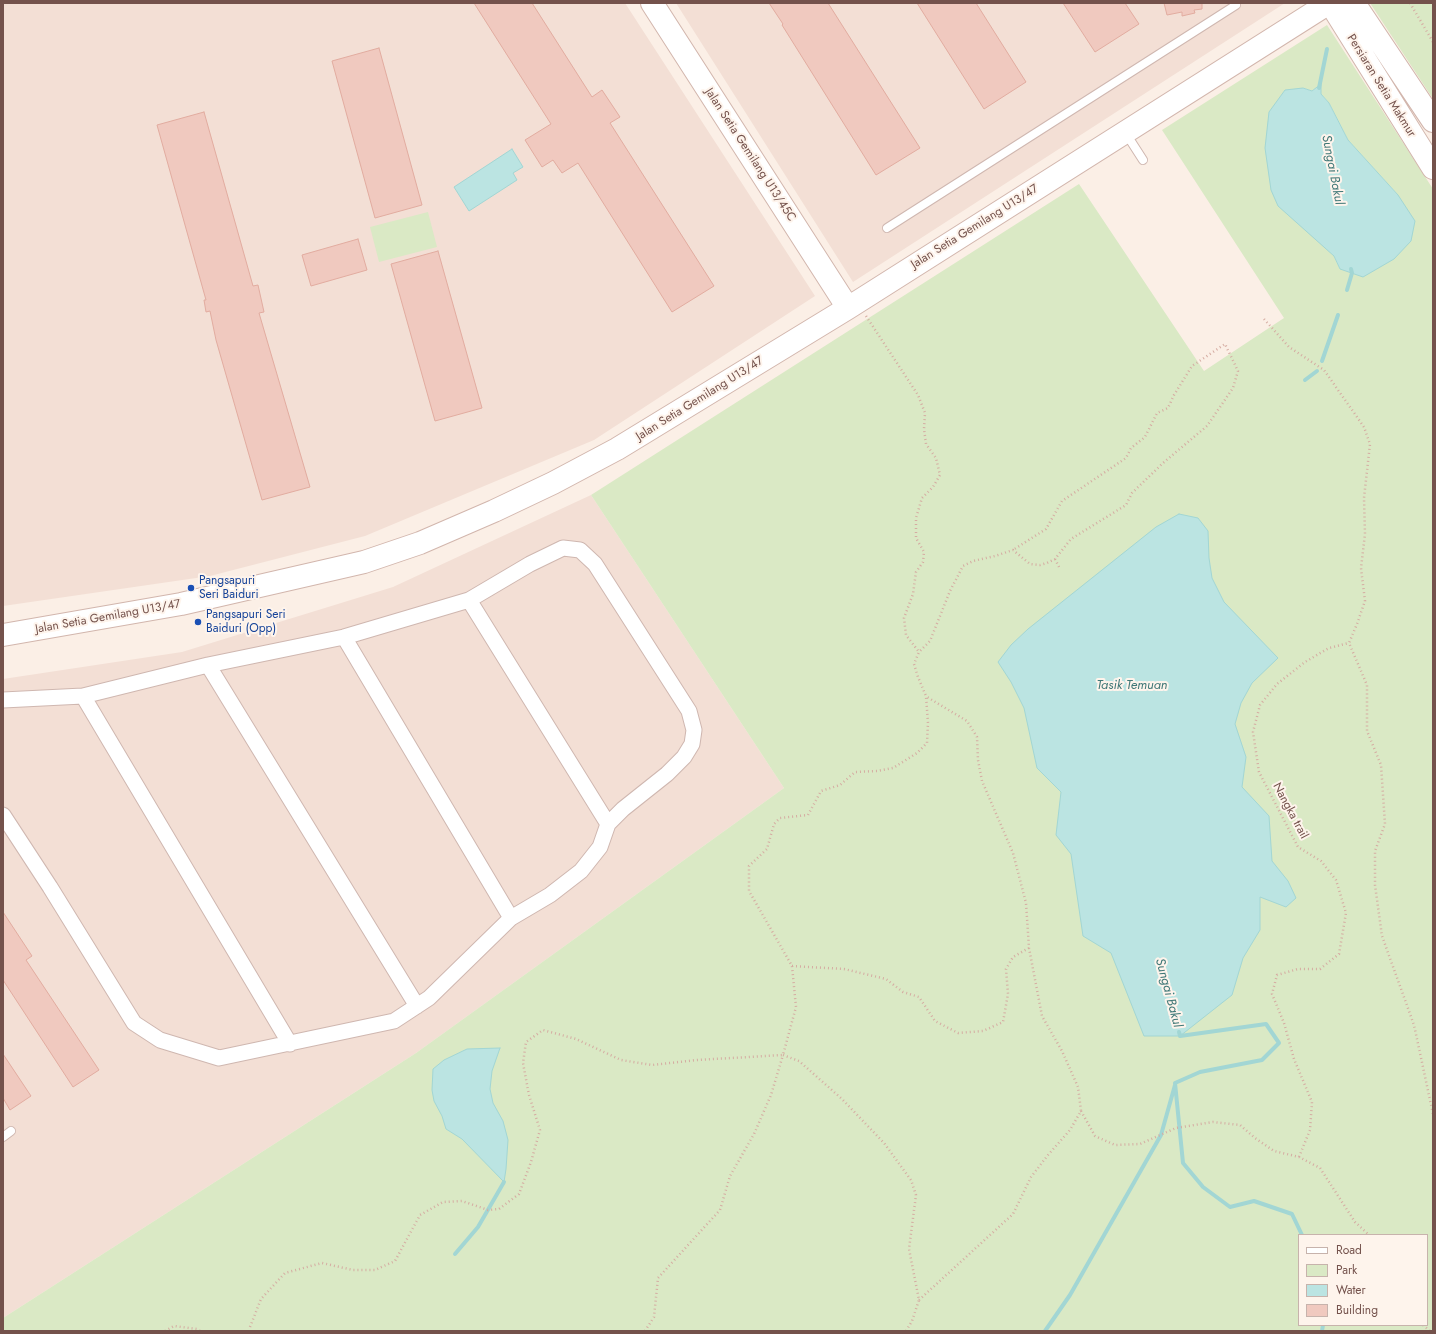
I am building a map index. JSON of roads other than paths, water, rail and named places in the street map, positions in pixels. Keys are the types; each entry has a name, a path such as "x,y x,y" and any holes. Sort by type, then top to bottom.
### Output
{"street":[{"name":"Jalan Setia Gemilang U13/45C","path":"652,3 852,305"},
{"name":"Jalan Setia Gemilang U13/47","path":"3,635 181,604 364,562 420,543 494,511 553,483 617,450 852,305 1329,3"},
{"name":"Persiaran Setia Makmur","path":"1329,3 1433,168"},
{"name":"Persiaran Setia Makmur","path":"1354,3 1433,121"},
{"path":"3,700 83,696 208,665 344,637 469,600 530,564 563,548 580,550 595,564 689,711 694,730 692,744 684,758 667,774 623,809 608,824 600,847 581,871 550,895 511,918 429,998 394,1021 219,1058 160,1040 134,1023 50,887 3,815"},
{"path":"469,600 608,824"},
{"path":"344,637 511,918"},
{"path":"208,665 417,1006"},
{"path":"83,696 290,1044"}],"lane":[{"path":"887,228 1236,4"},
{"path":"1125,132 1143,160"},
{"path":"3,1137 11,1132"}],"water":[{"path":"1321,84 1321,94 1329,103 1348,140 1398,195 1415,221 1411,241 1394,259 1363,277 1340,269 1334,256 1278,206 1271,190 1265,148 1269,112 1285,90 1303,88 1312,91"},
{"path":"512,149 523,167 513,173 517,180 469,211 454,187"},
{"name":"Tasik Temuan","path":"1179,514 1198,518 1208,531 1209,558 1212,578 1224,602 1278,658 1252,683 1241,703 1235,724 1246,757 1242,787 1269,816 1272,861 1288,881 1296,898 1286,907 1260,897 1260,930 1243,958 1232,995 1180,1036 1144,1036 1111,953 1083,936 1071,854 1056,835 1061,792 1037,768 1024,708 1011,682 998,662 1011,645 1028,629 1156,527"},
{"path":"500,1048 492,1071 490,1089 493,1103 503,1121 508,1140 504,1182 462,1139 446,1129 442,1116 434,1101 432,1090 433,1069 444,1060 467,1049"}],"waterway":[{"name":"Sungai Bakul","path":"1319,88 1327,49"},
{"name":"Sungai Bakul","path":"1347,290 1352,273 1351,269"},
{"name":"Sungai Bakul","path":"1322,361 1338,315"},
{"name":"Sungai Bakul","path":"1305,380 1317,371"},
{"name":"Sungai Bakul","path":"1179,1032 1180,1036 1266,1024 1279,1043 1262,1060 1200,1072 1175,1083 1183,1163 1203,1187 1230,1207 1254,1201 1292,1214 1302,1234"},
{"path":"1045,1331 1070,1295 1161,1135 1175,1085"},
{"path":"455,1254 478,1227 504,1182"},
{"name":"Sungai Bakul","path":"1322,1331 1323,1326"}],"place":[{"name":"Pangsapuri Seri Baiduri","path":"191,588"},
{"name":"Pangsapuri Seri Baiduri (Opp)","path":"198,622"}]}
